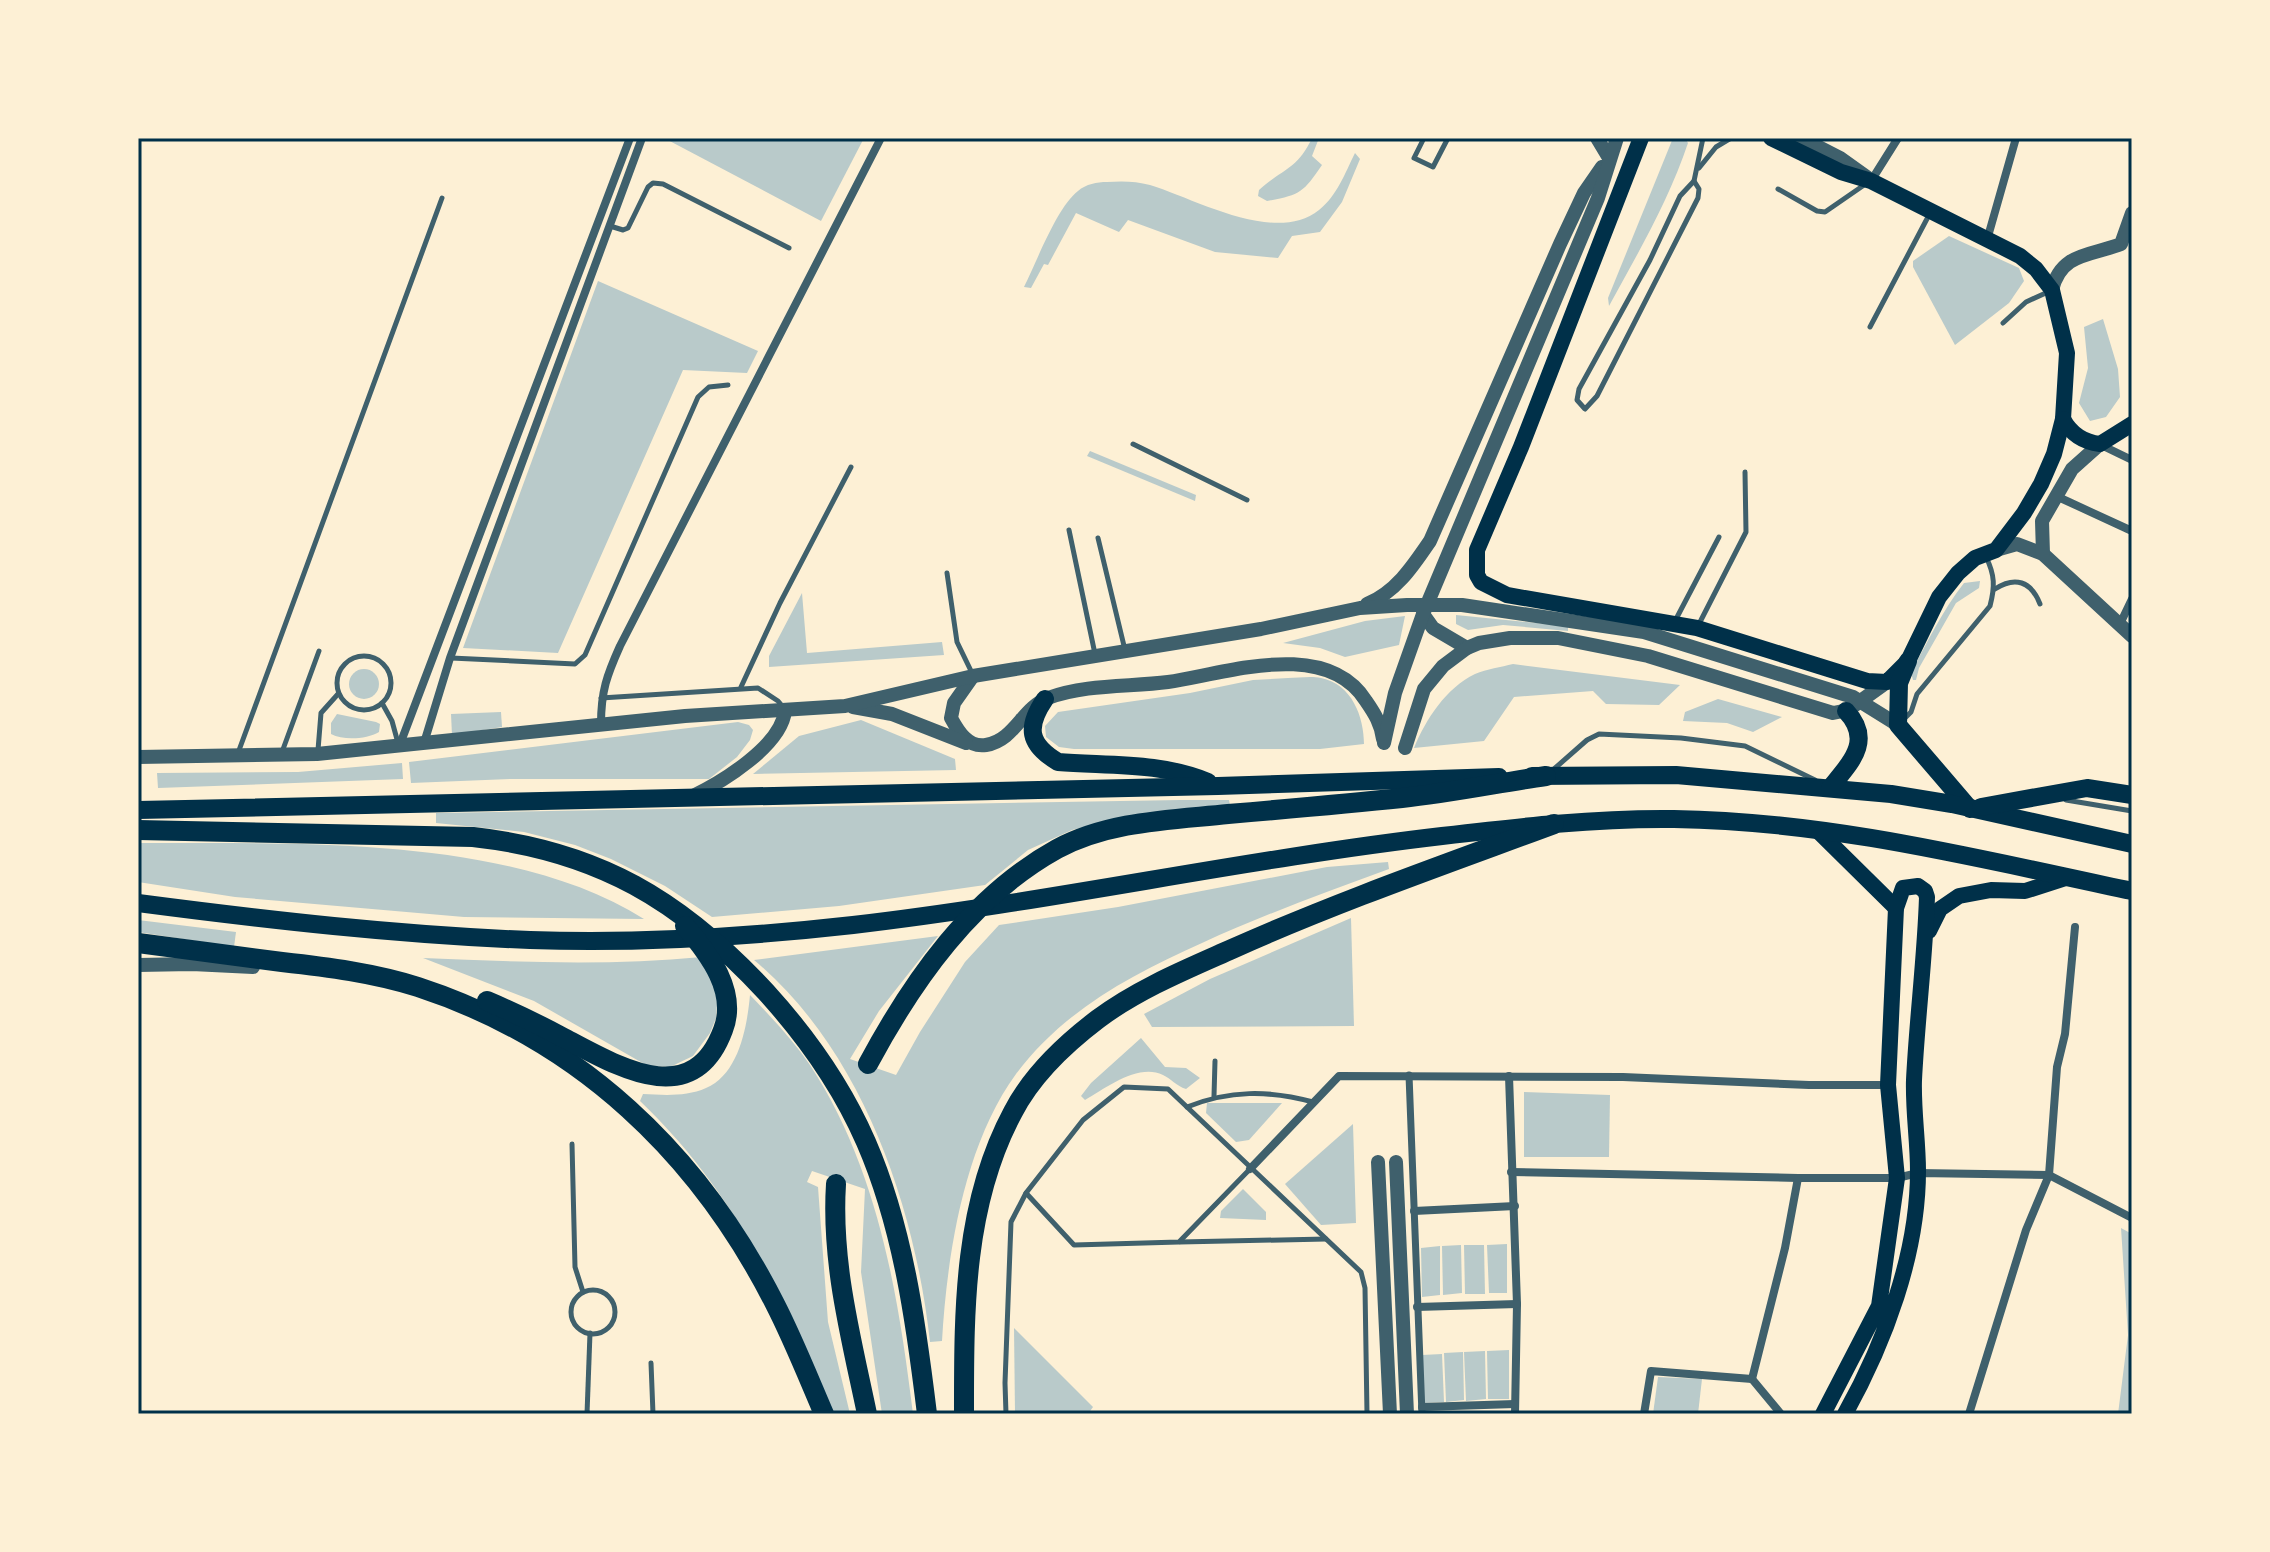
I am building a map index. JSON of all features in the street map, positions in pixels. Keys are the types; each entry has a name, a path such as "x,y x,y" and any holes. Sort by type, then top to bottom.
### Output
{"highway":[{"path":"868,1064 907,998 969,919 1008,882 1059,848 1130,825 1406,798 1546,776"},
{"path":"964,1414 966,1292 977,1215 999,1141 1027,1088 1048,1064 1101,1017 1188,969 1338,903 1554,824"},
{"path":"138,830 501,840 591,864 648,891 709,933 795,1024 822,1063 860,1131 891,1213 912,1309 927,1414"},
{"path":"417,987 450,989 476,996 521,1015 626,1071 665,1078 684,1073 701,1064 715,1048 724,1028 727,1007 722,980 712,962 664,902"},
{"path":"138,943 321,966 417,987 490,1015 553,1051 613,1093 646,1123 712,1200 775,1305 824,1414"},
{"path":"836,1184 837,1262 842,1300 867,1414"}],"main road":[{"path":"1641,138 1521,447 1477,550 1476,566 1481,582 1507,595 1697,628 1867,681 1887,682 1908,661"},
{"path":"1771,138 1841,172 1871,181 2020,256 2036,269 2052,290 2067,353 2063,419 2054,454 2024,513 1990,552 1975,558 1939,597 1899,683 1898,725 1970,809"},
{"path":"2063,419 2082,440 2100,444 2132,424"},
{"path":"1045,699 1035,714 1033,737 1044,754 1058,762 1156,768 1190,774 1218,786"},
{"path":"1830,788 1853,758 1857,745 1859,732 1853,706"},
{"path":"138,810 1676,775 1904,796 2132,844"},
{"path":"1970,809 2087,788 2132,795"},
{"path":"138,903 367,929 477,937 609,941 724,936 859,924 1351,846 1554,824 1674,819 1817,830 1890,840 2132,891"},
{"path":"1817,830 1896,908"},
{"path":"1927,937 1940,909 1959,896 1991,890 2025,891 2069,877"},
{"path":"1823,1414 1879,1306 1897,1178 1888,1085 1896,908 1903,888 1918,886 1925,891 1927,937 1914,1084 1918,1173 1913,1222 1894,1307 1845,1414"},
{"path":"1888,1085 1914,1084"}],"street":[{"path":"399,747 630,138"},
{"path":"424,744 450,658 642,138"},
{"path":"601,724 601,698 606,677 620,646 881,138"},
{"path":"1597,138 1609,158"},
{"path":"1360,608 1381,598 1402,579 1430,541 1578,205 1609,158 1609,138"},
{"path":"845,706 892,714 961,743 985,746 1013,731 1027,712 1045,699 1092,689 1166,682 1250,667 1302,664 1334,671 1361,692 1380,723 1384,743 1395,693 1423,614 1598,198 1617,138"},
{"path":"1801,138 1840,158 1871,181 1898,138"},
{"path":"1987,240 2016,138"},
{"path":"2052,290 2055,278 2068,261 2121,244 2132,213"},
{"path":"2043,554 2042,521 2072,469 2100,444 2132,460"},
{"path":"2056,496 2132,531"},
{"path":"1990,552 2017,544 2043,554 2132,636"},
{"path":"2120,624 2132,599"},
{"path":"138,757 317,754 685,716 845,706 973,676 1261,629 1360,608 1407,605 1462,605 1644,632 1822,687 1853,706 1898,725"},
{"path":"1423,614 1433,628 1467,648"},
{"path":"1405,748 1424,689 1443,666 1467,648 1510,638 1576,641 1684,665 1833,713 1853,706 1887,682"},
{"path":"972,743 960,734 951,718 954,703 973,676"},
{"path":"693,796 723,781 749,761 776,733 784,721 785,711"},
{"path":"1969,1414 2026,1230 2049,1175 2057,1067 2065,1034 2075,927"},
{"path":"138,965 192,964 370,975"},
{"path":"1409,1075 1422,1410 1515,1404"},
{"path":"1250,1169 1339,1076 1509,1076 1888,1085"},
{"path":"1509,1076 1517,1304 1515,1414"},
{"path":"1378,1162 1390,1414"},
{"path":"1396,1162 1407,1414"},
{"path":"1511,1172 1798,1178 1897,1178 1918,1173 2049,1175 2132,1218"},
{"path":"1752,1379 1785,1248 1798,1178"},
{"path":"1414,1211 1515,1206"},
{"path":"1417,1307 1517,1304"},
{"path":"1644,1414 1651,1371 1752,1379 1781,1414"}],"lane":[{"path":"1424,138 1414,158 1433,167 1446,139"},
{"path":"1694,181 1699,189 1698,198 1597,396 1585,409 1577,400 1579,389 1650,260 1680,196 1694,181 1703,138"},
{"path":"1699,168 1716,147 1731,138"},
{"path":"1778,189 1817,211 1825,212 1871,181"},
{"path":"610,226 623,230 628,228 648,187 653,183 663,184 789,248"},
{"path":"237,755 442,198"},
{"path":"1870,327 1930,212"},
{"path":"2003,323 2026,302 2052,290"},
{"path":"450,658 575,664 585,655 698,397 709,387 728,385"},
{"path":"1133,444 1247,500"},
{"path":"741,687 780,603 851,467"},
{"path":"1697,628 1746,532 1745,472"},
{"path":"1069,530 1095,656"},
{"path":"1674,623 1719,537"},
{"path":"1098,538 1125,651"},
{"path":"1898,725 1911,712 1917,694 1990,606 1994,576 1990,552"},
{"path":"947,573 957,642 973,676"},
{"path":"1994,589 2006,582 2020,582 2030,586 2040,604"},
{"path":"282,755 319,651"},
{"path":"366,656 381,662 390,676 390,693 382,703 369,710 351,708 338,694 336,685 342,667 349,661 366,656"},
{"path":"601,698 758,688 778,701 785,711"},
{"path":"317,754 321,713 338,694"},
{"path":"382,703 392,721 399,747"},
{"path":"1546,776 1587,740 1599,734 1681,738 1745,746 1830,788"},
{"path":"2047,796 2132,811"},
{"path":"1214,1096 1215,1061"},
{"path":"1006,1414 1011,1222 1026,1193 1083,1120 1124,1087 1168,1089 1361,1272 1365,1288 1367,1414"},
{"path":"1187,1107 1214,1096 1279,1093 1314,1102"},
{"path":"572,1144 575,1267 583,1292"},
{"path":"1179,1242 1250,1169"},
{"path":"1026,1193 1074,1245 1326,1239"},
{"path":"597,1290 613,1304 614,1318 605,1330 590,1333 577,1326 571,1312 572,1304 583,1292 597,1290"},
{"path":"587,1414 590,1333"},
{"path":"651,1363 653,1414"}],"shaded area":[{"path":"664,138 864,138 821,221"},
{"path":"1312,138 1319,138 1312,156 1322,165 1310,182 1287,197 1267,201 1258,196 1259,190 1301,157"},
{"path":"1673,138 1685,138 1688,143 1672,185 1609,306 1608,298"},
{"path":"1355,153 1360,159 1342,202 1320,232 1292,236 1278,258 1215,252 1128,220 1119,232 1076,213 1048,265 1044,264 1031,288 1024,287 1063,209 1078,191 1088,185 1118,181 1145,184 1235,216 1280,223 1301,220 1319,210 1340,184"},
{"path":"1949,236 2019,268 2024,281 2009,303 1955,345 1913,267 1913,261"},
{"path":"598,281 758,351 747,373 683,370 558,653 463,648"},
{"path":"2103,319 2118,369 2120,397 2106,417 2090,421 2079,403 2088,368 2084,327"},
{"path":"1090,451 1196,495 1195,501 1087,456"},
{"path":"1980,581 1979,588 1956,603 1919,668 1916,680 1913,680 1911,673 1956,593 1964,583"},
{"path":"802,593 807,653 942,642 944,655 769,667 769,656"},
{"path":"1456,615 1568,626 1568,631 1503,625 1468,630 1456,624"},
{"path":"1405,616 1399,645 1345,657 1320,648 1283,643 1365,621"},
{"path":"1513,664 1680,685 1659,705 1606,704 1593,691 1514,697 1484,741 1414,748 1431,716 1455,687 1475,674"},
{"path":"364,669 374,674 379,684 374,694 364,699 354,694 349,684 354,674"},
{"path":"1309,677 1332,681 1348,694 1359,713 1364,744 1320,749 1074,749 1059,747 1046,737 1045,726 1058,712 1190,693 1253,680"},
{"path":"1718,699 1782,717 1753,732 1727,723 1683,721 1685,712"},
{"path":"501,712 502,727 452,735 451,714"},
{"path":"337,714 376,722 380,724 379,732 355,738 331,734 331,723"},
{"path":"861,720 955,759 956,770 753,774 799,736"},
{"path":"738,722 749,725 753,730 750,740 737,757 709,779 510,779 411,783 409,762"},
{"path":"402,763 403,779 158,788 157,773 298,772"},
{"path":"1229,800 1230,805 1112,820 1072,830 1028,850 985,885 839,906 712,917 665,886 575,845 524,832 436,823 436,813"},
{"path":"138,843 331,845 466,858 530,871 590,891 644,919 464,917 235,897 138,882"},
{"path":"1388,862 1389,869 1248,923 1150,968 1100,996 1035,1051 998,1102 971,1167 948,1273 942,1341 930,1342 923,1290 911,1238 877,1134 853,1085 825,1039 792,997 754,960 938,936 879,1011 850,1059 896,1075 965,962 999,925 1118,907 1327,867"},
{"path":"1351,918 1354,1026 1152,1027 1144,1014 1210,979"},
{"path":"138,920 236,932 234,947 138,932"},
{"path":"702,957 718,993 716,1018 710,1033 693,1056 670,1067 646,1065 534,1001 423,958 598,962"},
{"path":"750,995 810,1065 853,1146 869,1189 892,1278 913,1414 882,1414 861,1272 865,1189 812,1171 807,1182 818,1187 828,1322 850,1414 834,1414 775,1286 730,1209 674,1136 640,1101 643,1094 691,1093 717,1081 734,1061 739,1048"},
{"path":"1141,1038 1165,1067 1186,1068 1200,1078 1186,1089 1163,1075 1143,1072 1122,1078 1085,1100 1081,1096 1091,1083"},
{"path":"1524,1092 1610,1095 1609,1157 1524,1157"},
{"path":"1207,1103 1282,1103 1249,1140 1236,1142 1206,1113"},
{"path":"1353,1124 1356,1223 1321,1225 1285,1184"},
{"path":"1243,1189 1266,1212 1266,1220 1220,1218 1221,1211"},
{"path":"2121,1228 2132,1234 2132,1414 2118,1414 2128,1335"},
{"path":"1507,1244 1507,1293 1489,1293 1487,1245"},
{"path":"1461,1245 1462,1293 1443,1295 1442,1246"},
{"path":"1464,1245 1484,1245 1485,1294 1465,1294"},
{"path":"1440,1246 1440,1295 1422,1297 1421,1248"},
{"path":"1014,1328 1093,1407 1088,1414 1015,1414"},
{"path":"1509,1350 1509,1399 1488,1399 1487,1351"},
{"path":"1485,1351 1486,1399 1466,1401 1464,1352"},
{"path":"1463,1352 1464,1400 1446,1402 1444,1353"},
{"path":"1442,1354 1444,1402 1424,1403 1422,1355"},
{"path":"1658,1377 1702,1379 1698,1414 1653,1414"}]}
